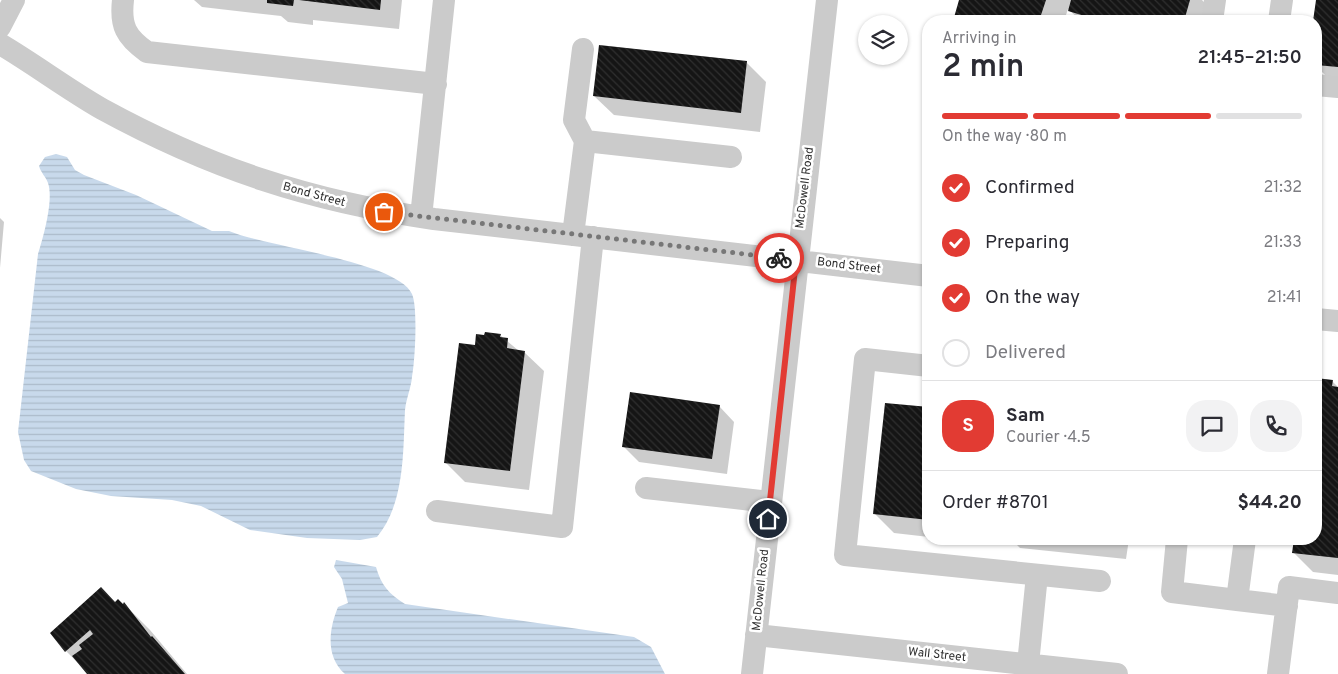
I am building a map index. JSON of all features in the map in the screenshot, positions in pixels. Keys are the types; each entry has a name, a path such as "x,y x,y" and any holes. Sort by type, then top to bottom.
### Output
{"street":[{"path":"0,27 14,0"},
{"path":"123,0 121,15 131,40 147,52 436,84"},
{"path":"422,217 444,0"},
{"name":"McDowell Road","path":"752,674 796,260 827,0"},
{"path":"1213,15 1215,0"},
{"path":"1280,15 1282,0"},
{"name":"Bond Street","path":"0,44 100,108 177,148 225,168 294,192 366,209 422,217 922,275"},
{"path":"437,511 562,527 583,236 585,141 574,120 583,49"},
{"path":"1322,86 1338,87"},
{"path":"585,141 731,157"},
{"path":"1322,320 1338,321"},
{"path":"922,365 865,359 845,555 1100,581"},
{"path":"646,488 770,502"},
{"path":"1177,545 1172,592 1287,606"},
{"path":"1237,600 1244,545"},
{"path":"1027,669 1037,575"},
{"path":"1278,674 1289,587 1338,593"},
{"name":"Wall Street","path":"756,635 1027,669 1117,674"}],"water":[{"path":"56,154 67,157 75,170 84,175 136,195 212,231 229,231 357,264 382,272 401,282 412,294 415,310 415,348 413,370 405,410 401,476 393,509 377,537 360,540 307,538 250,530 201,506 172,500 111,496 76,489 31,471 24,460 18,432 38,254 43,239 50,199 48,183 39,166 45,157"},
{"path":"336,560 376,567 380,579 386,588 394,597 405,604 634,637 651,647 665,674 345,674 334,659 331,642 332,624 338,607 348,603 342,579 334,567"}],"building":[{"path":"267,0 294,0 293,6 267,3"},
{"path":"299,0 381,0 380,10"},
{"path":"959,0 1046,0 1041,15 955,15"},
{"path":"1071,0 1190,0 1186,15 1081,15 1068,11"},
{"path":"1316,0 1338,0 1338,67 1322,66 1322,15 1314,15"},
{"path":"599,45 747,61 741,113 593,96"},
{"path":"485,332 501,334 500,337 508,338 507,348 525,351 510,471 444,463 459,343 475,345 476,334 484,335"},
{"path":"1322,379 1333,380 1332,386 1338,387 1338,558 1292,553 1293,545 1322,545"},
{"path":"630,392 720,405 712,459 622,447"},
{"path":"885,403 922,406 922,519 873,514"},
{"path":"101,587 115,602 118,599 123,604 124,602 151,637 185,674 87,674 72,656 82,649 79,645 93,634 90,630 65,652 50,633"}],"way so far":[{"path":"384,212 779,258"}],"route":[{"path":"768,519 796,260 779,258"}]}
